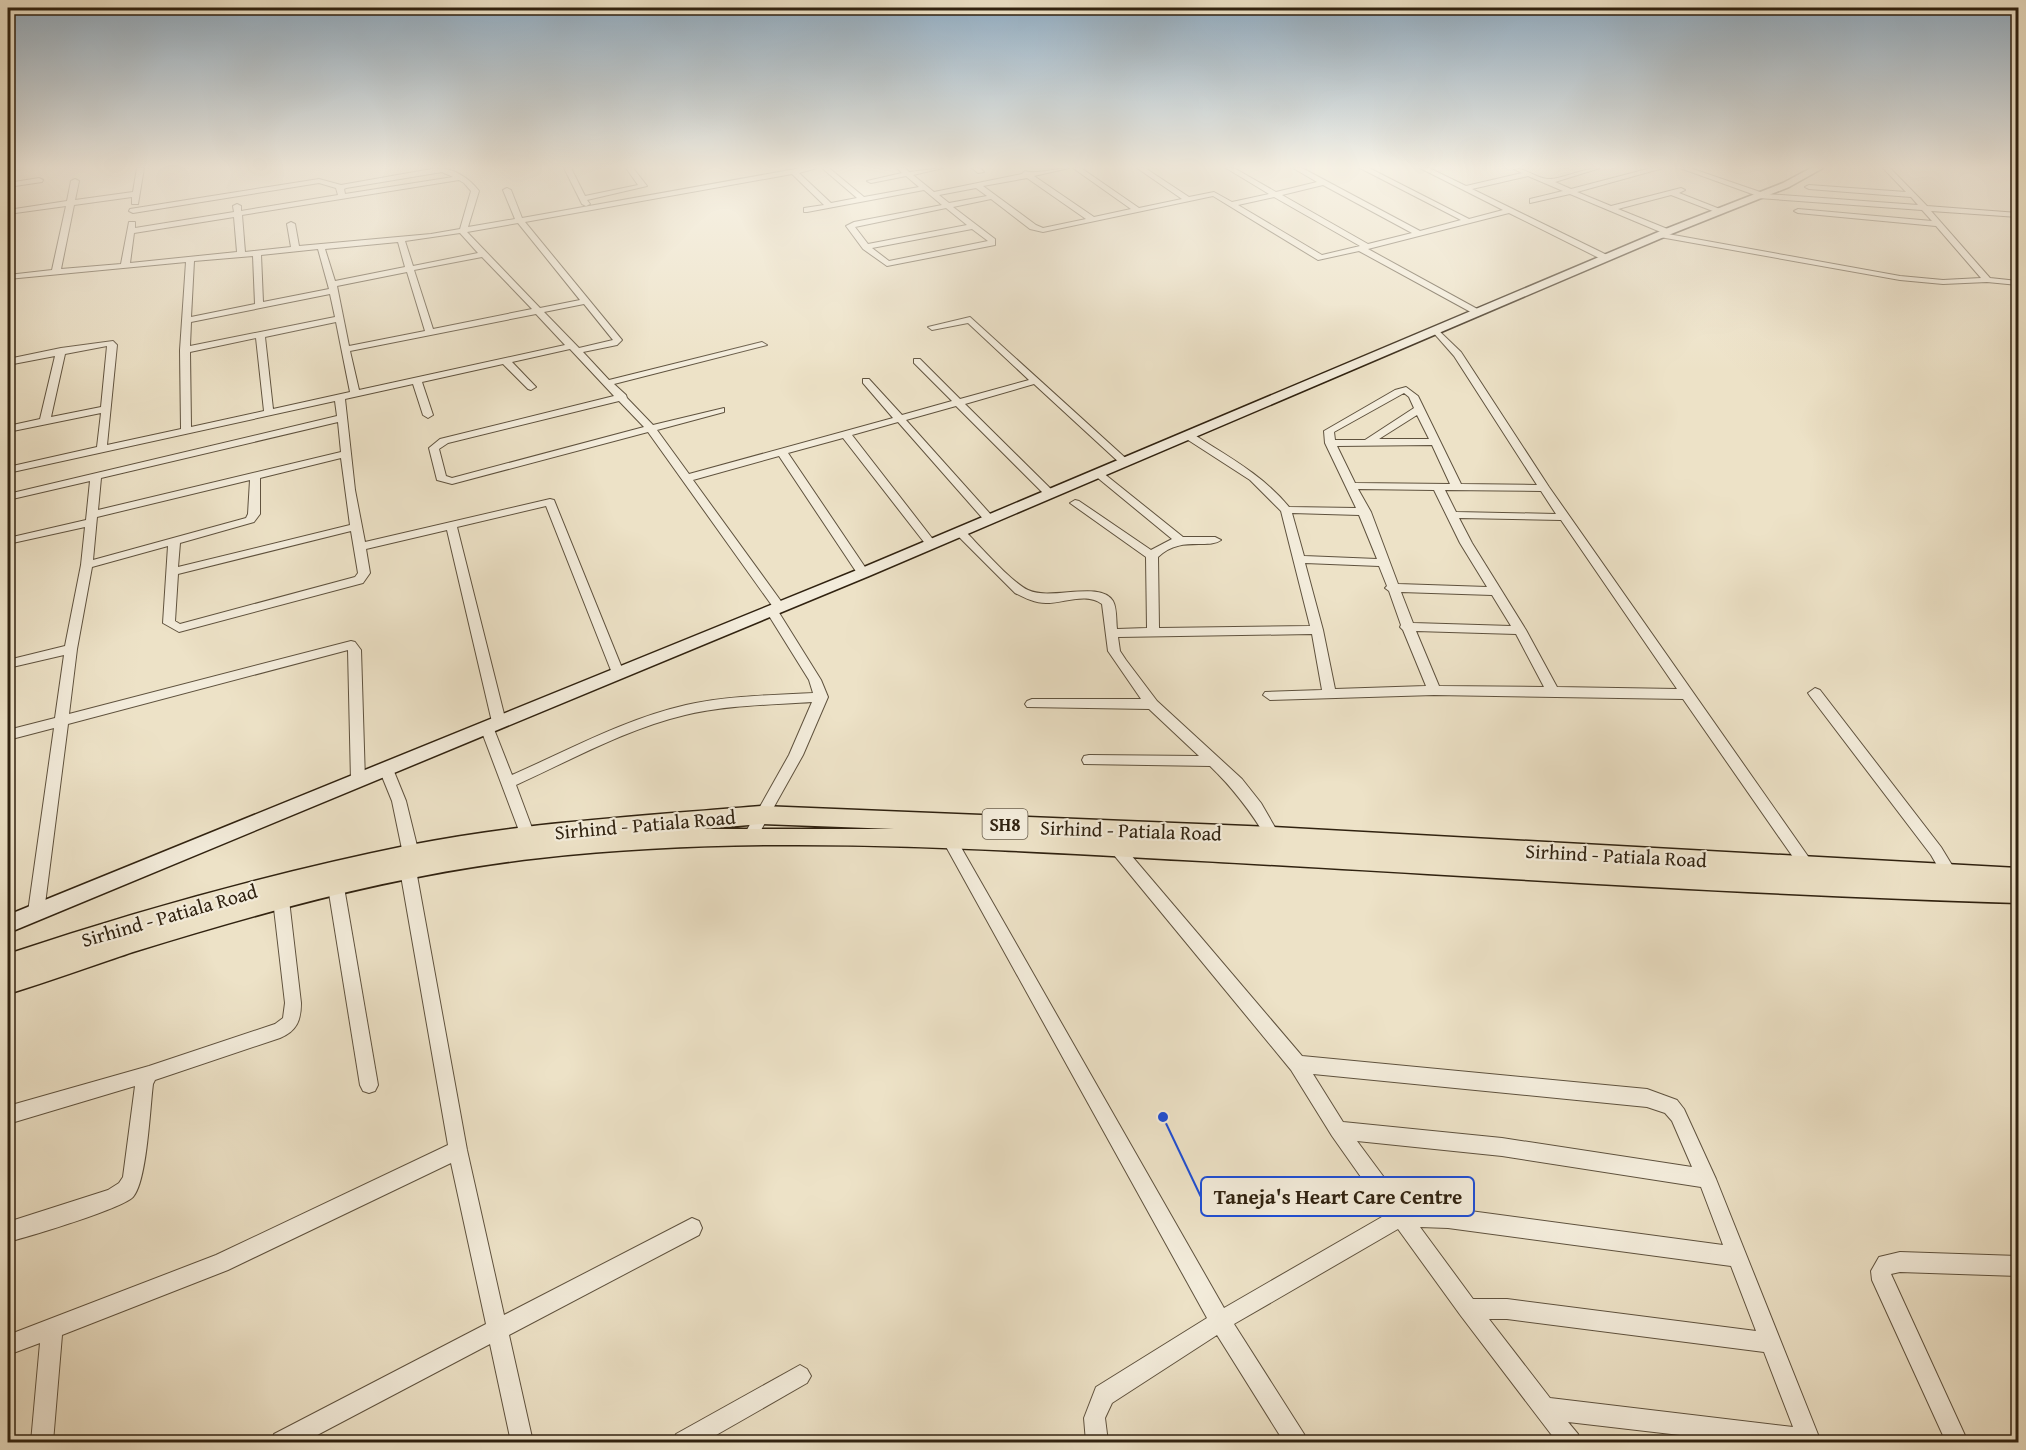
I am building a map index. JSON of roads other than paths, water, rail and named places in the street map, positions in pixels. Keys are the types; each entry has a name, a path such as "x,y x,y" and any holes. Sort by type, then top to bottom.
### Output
{"main road":[{"name":"Sirhind - Patiala Road","path":"8,965 108,931 223,898 410,862 528,836 706,818 756,825 1273,836 2019,878"},
{"path":"8,983 158,933 336,887 410,862 493,855 756,825 949,839 1114,845 1352,861 2019,893"}],"street":[{"path":"56,273 64,236"},
{"path":"125,266 130,236"},
{"path":"239,236 241,255"},
{"path":"293,236 295,249"},
{"path":"8,277 435,236"},
{"path":"466,236 573,349 623,397 651,429 688,478 775,609 814,680 821,697 796,754 756,825"},
{"path":"8,470 506,361 618,341 532,236"},
{"path":"858,236 883,263 892,264 992,243 984,236"},
{"path":"866,246 921,236"},
{"path":"1284,236 1318,257 1324,258 1413,236"},
{"path":"1344,236 1478,313"},
{"path":"1562,236 1606,258"},
{"path":"8,924 863,573 1660,236"},
{"path":"1673,236 1900,278 1943,282 1987,280 2015,283 2019,290"},
{"path":"1947,236 1987,280"},
{"path":"401,240 430,333"},
{"path":"321,247 333,287 355,395"},
{"path":"257,253 259,305"},
{"path":"187,320 484,254"},
{"path":"186,430 185,350 190,260"},
{"path":"346,349 587,301"},
{"path":"185,350 339,319"},
{"path":"932,327 970,320 1126,463"},
{"path":"1436,330 1458,354 1544,488 1807,866"},
{"path":"260,335 269,412"},
{"path":"8,362 104,343 112,345 102,449"},
{"path":"607,383 762,345"},
{"path":"45,421 61,351"},
{"path":"506,361 531,387"},
{"path":"917,361 1050,494"},
{"path":"417,381 428,415"},
{"path":"866,381 898,420 989,519"},
{"path":"688,478 1035,381"},
{"path":"1434,690 1391,588 1365,512 1328,437 1332,428 1402,390 1410,392 1457,487"},
{"path":"623,397 444,441 434,448 441,478 452,482 721,410"},
{"path":"174,543 170,624 179,628 359,580 364,573 345,454 340,398"},
{"path":"8,429 105,409"},
{"path":"1368,442 1419,409"},
{"path":"8,497 341,418"},
{"path":"845,433 931,544"},
{"path":"1189,436 1257,479 1275,494 1286,510 1317,630 1329,694"},
{"path":"1330,442 1436,441"},
{"path":"781,451 863,573"},
{"path":"8,541 345,454"},
{"path":"1098,474 1180,540"},
{"path":"36,912 71,649 87,565 96,476"},
{"path":"87,565 174,543 250,520 254,514 255,476"},
{"path":"1354,486 1544,488"},
{"path":"1438,487 1451,515 1520,630 1554,693"},
{"path":"360,547 549,502 618,673"},
{"path":"1075,503 1152,556"},
{"path":"1286,510 1365,512"},
{"path":"1451,515 1565,517"},
{"path":"451,525 493,725 508,783 528,836"},
{"path":"173,572 356,527"},
{"path":"960,532 1019,590 1029,595 1047,599 1090,595 1104,598 1107,603 1114,651 1121,663 1152,704 1250,799 1273,836"},
{"path":"1153,632 1152,556 1159,548 1180,540 1215,540"},
{"path":"1299,559 1383,563"},
{"path":"1391,588 1496,591"},
{"path":"1407,627 1520,630"},
{"path":"1111,633 1317,630"},
{"path":"8,735 351,645 355,650 358,781"},
{"path":"8,664 71,649"},
{"path":"1270,695 1434,690 1688,694"},
{"path":"1815,693 1936,851 1950,875"},
{"path":"508,783 653,720 684,711 713,705 821,697"},
{"path":"1032,704 1152,704"},
{"path":"1089,760 1214,762"},
{"path":"386,769 399,801 458,1150 522,1443"},
{"path":"949,839 1220,1321 1296,1443"},
{"path":"1114,845 1297,1064 1338,1130 1468,1309 1570,1443"},
{"path":"336,887 369,1085"},
{"path":"8,1115 149,1074 280,1030 290,1023 294,1014 281,900"},
{"path":"1297,1064 1654,1100 1671,1106 1678,1114 1707,1179 1809,1441 1545,1408"},
{"path":"8,1232 113,1198 126,1190 132,1180 144,1083 149,1074"},
{"path":"1338,1130 1502,1147 1707,1179"},
{"path":"8,1345 221,1263 458,1150"},
{"path":"1097,1443 1093,1429 1095,1410 1104,1395 1220,1321 1401,1217 1448,1218 1737,1257"},
{"path":"282,1443 498,1332 692,1228"},
{"path":"1957,1443 1882,1280 1881,1271 1886,1264 1900,1262 2019,1266"},
{"path":"1468,1309 1507,1309 1772,1343"},
{"path":"42,1443 52,1329"},
{"path":"684,1443 800,1376"}],"place":[{"name":"Taneja's Heart Care Centre","path":"1163,1117"}]}
